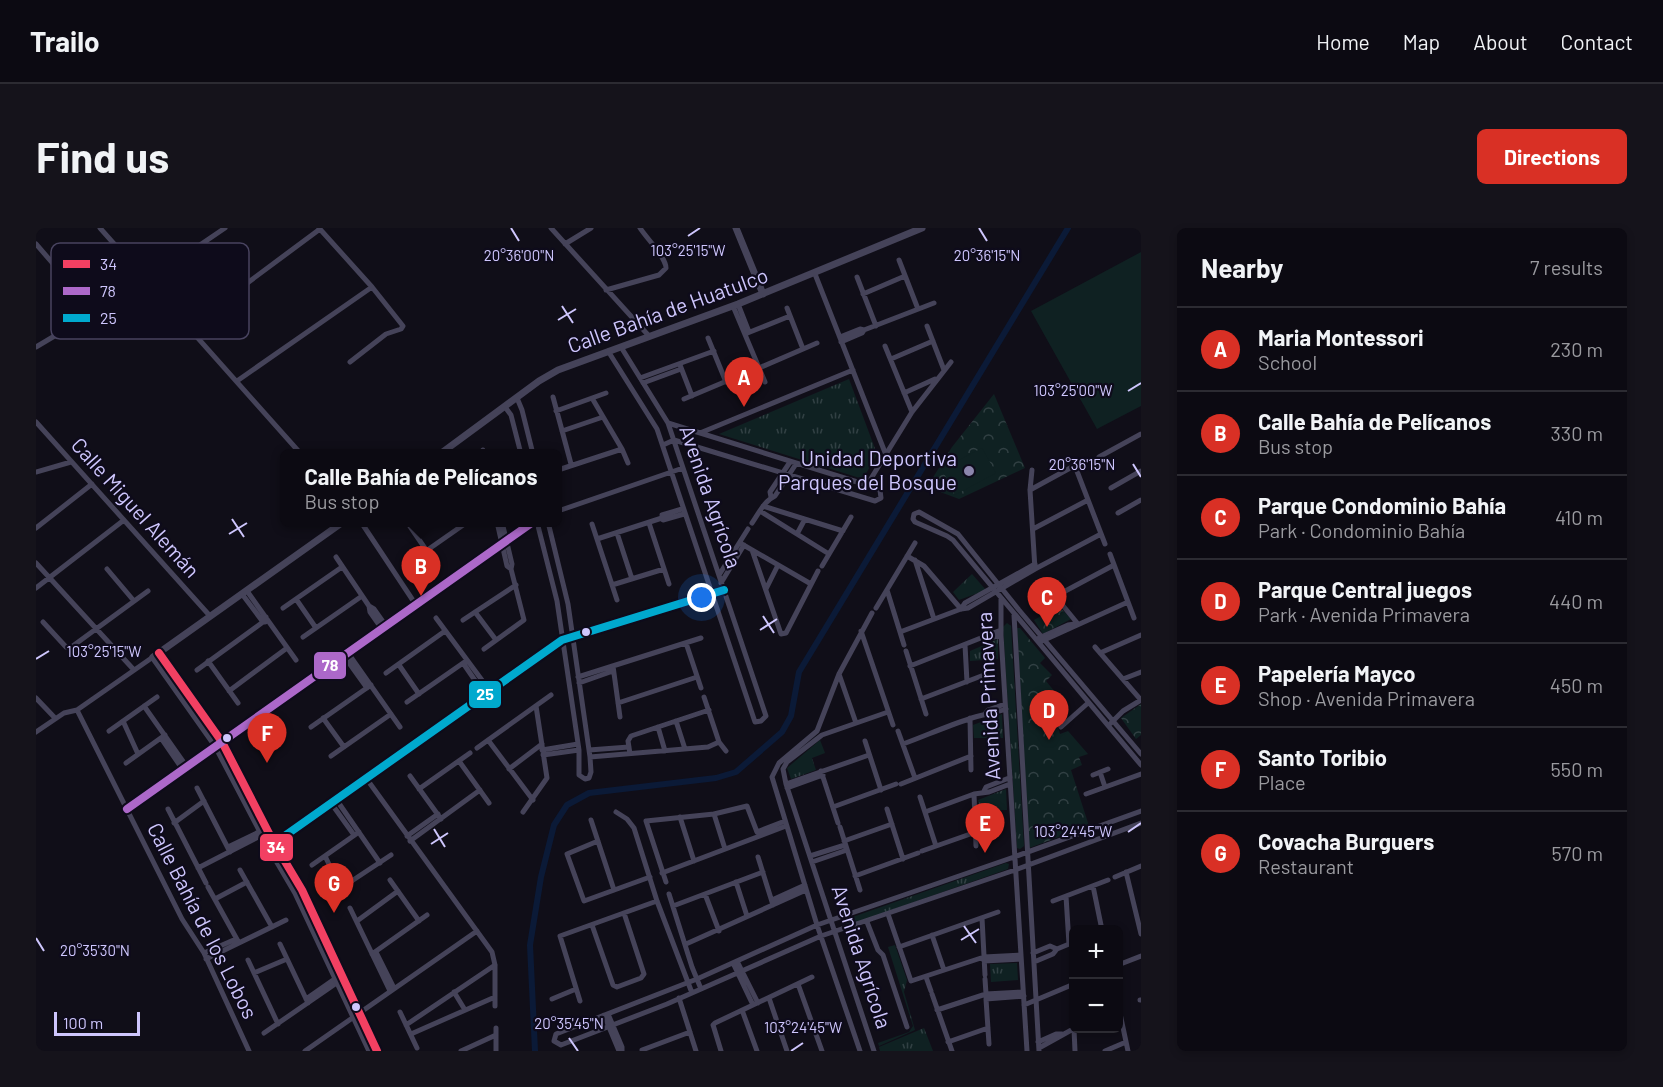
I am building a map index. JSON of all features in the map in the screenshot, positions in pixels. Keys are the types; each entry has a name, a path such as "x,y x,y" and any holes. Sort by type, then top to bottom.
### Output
{"street":[{"path":"100,228 113,243"},
{"path":"203,243 225,228"},
{"path":"249,281 320,228 403,326 401,329 386,334 350,362"},
{"path":"551,228 649,336"},
{"path":"565,244 591,228"},
{"path":"606,290 659,275 666,268 663,257 654,249 640,228"},
{"path":"735,228 763,294"},
{"name":"Calle Bahía de Huatulco","path":"446,449 539,381 558,370 815,274 922,228"},
{"path":"36,244 51,262"},
{"path":"898,260 918,309"},
{"path":"815,274 886,455"},
{"path":"863,294 904,276"},
{"path":"857,278 876,326"},
{"path":"237,381 372,287"},
{"path":"841,339 862,333 864,330 934,303"},
{"path":"735,305 765,382"},
{"path":"787,308 803,349"},
{"path":"747,333 790,316"},
{"path":"927,326 944,370"},
{"path":"36,347 51,338"},
{"path":"708,338 726,382"},
{"path":"199,339 297,449"},
{"path":"891,359 933,341"},
{"path":"759,368 817,343"},
{"path":"885,346 912,412"},
{"name":"Avenida Agrícola","path":"608,351 657,429 755,722 761,721 766,716 668,423 621,347"},
{"path":"642,380 714,351"},
{"path":"867,484 912,412 936,378 951,362"},
{"path":"680,366 692,396"},
{"path":"700,433 853,370"},
{"path":"684,399 741,375"},
{"path":"904,393 936,378"},
{"path":"556,411 606,393"},
{"path":"553,397 571,464"},
{"path":"517,398 531,449"},
{"path":"592,398 628,463"},
{"path":"505,407 511,416 520,449"},
{"path":"562,431 603,417"},
{"name":"Calle Miguel Alemán","path":"36,422 210,616"},
{"path":"663,445 674,440 875,501 881,498 880,490 867,484 668,423"},
{"path":"1099,457 1141,434"},
{"path":"562,467 622,449"},
{"path":"1030,490 1083,461"},
{"path":"36,472 71,462"},
{"path":"752,523 771,498 770,492 793,463"},
{"path":"1075,466 1105,543"},
{"path":"562,510 683,468"},
{"path":"1032,470 1030,490 1035,567"},
{"path":"1111,488 1141,471"},
{"path":"36,528 92,484"},
{"path":"1033,529 1088,500"},
{"path":"1118,513 1141,500"},
{"path":"762,509 843,531"},
{"path":"762,509 829,554"},
{"path":"597,539 665,517 661,515 683,511"},
{"path":"1141,754 958,534 919,513 914,514 915,522 952,540 1141,765"},
{"path":"752,550 779,632 783,635 851,517"},
{"path":"797,534 805,519"},
{"path":"36,588 124,520"},
{"path":"649,523 669,584"},
{"path":"592,524 616,600"},
{"path":"36,732 64,713 77,710 336,527"},
{"path":"364,527 416,605"},
{"path":"410,527 435,563"},
{"path":"426,551 460,527"},
{"path":"499,527 504,542"},
{"path":"484,649 524,620 511,569 507,566 502,527"},
{"path":"127,809 526,527"},
{"path":"538,527 557,601 578,747 579,775 582,778 588,778 591,772 590,757 568,604 549,527"},
{"path":"721,583 748,529"},
{"path":"617,533 632,579"},
{"path":"900,632 961,609 965,603 1101,534"},
{"path":"820,733 839,674 861,632 915,543"},
{"path":"719,575 742,544"},
{"path":"742,544 811,584"},
{"path":"1110,554 1134,618"},
{"path":"907,556 924,566 961,609"},
{"path":"336,557 369,606 370,612 384,628"},
{"path":"915,560 934,619"},
{"path":"36,563 134,670"},
{"path":"766,589 778,565"},
{"path":"1056,597 1114,565"},
{"path":"283,609 342,567"},
{"path":"107,569 134,601"},
{"path":"612,585 664,569"},
{"path":"463,620 516,585"},
{"path":"1047,585 1078,624"},
{"path":"271,845 562,640 724,590"},
{"path":"886,590 926,714"},
{"path":"43,622 68,648 148,591"},
{"path":"244,592 296,660"},
{"name":"Avenida Primavera","path":"1006,594 1001,599 1001,632 1027,1051"},
{"path":"303,637 362,596"},
{"path":"296,599 316,628"},
{"path":"1037,642 1128,602"},
{"name":"Avenida Primavera","path":"1019,610 1014,615 1039,1047"},
{"path":"475,612 496,640"},
{"path":"436,618 487,693"},
{"path":"197,670 266,620"},
{"path":"386,674 446,631"},
{"path":"861,632 893,725"},
{"path":"910,666 1001,632"},
{"path":"1108,727 1113,720 1141,700 1098,650 1141,637"},
{"path":"579,680 701,638"},
{"path":"686,643 701,688"},
{"path":"965,645 966,682"},
{"path":"229,691 287,648"},
{"path":"156,655 219,744 296,893 337,980 377,1051"},
{"path":"346,655 400,727"},
{"path":"208,661 238,702"},
{"path":"406,702 464,662"},
{"path":"399,665 419,694"},
{"path":"613,668 620,717"},
{"path":"1062,672 1068,668"},
{"path":"1123,679 1141,672"},
{"path":"839,674 856,723"},
{"path":"921,699 984,675"},
{"path":"618,703 697,677"},
{"path":"311,727 369,686"},
{"path":"477,748 551,695"},
{"path":"109,731 157,697"},
{"path":"704,697 719,742 726,751"},
{"path":"36,698 55,718"},
{"path":"1061,727 1088,703"},
{"path":"144,706 185,768"},
{"path":"523,813 546,781 536,706"},
{"path":"903,744 970,718 989,715 1005,706"},
{"name":"Calle Bahía de los Lobos","path":"77,710 182,919 205,956 249,1051"},
{"path":"630,751 628,741 631,736 709,710"},
{"path":"772,781 777,775 784,774 784,766 787,762 820,733 888,712"},
{"path":"331,756 392,714"},
{"path":"323,718 344,747"},
{"path":"970,718 971,770"},
{"path":"676,721 685,749"},
{"path":"123,722 138,754"},
{"path":"658,727 665,751"},
{"path":"898,731 915,778"},
{"name":"Avenida Agrícola","path":"820,733 781,760 773,773 772,781 817,925 860,1051"},
{"path":"126,762 163,736"},
{"path":"488,741 533,800"},
{"path":"865,741 881,790"},
{"path":"1135,746 1139,741"},
{"path":"589,750 665,751 708,747 719,742"},
{"path":"219,744 262,833 302,890 357,1014 370,1051"},
{"path":"509,769 542,750 578,747"},
{"path":"590,757 630,751"},
{"path":"419,789 470,753"},
{"path":"787,786 869,755"},
{"path":"833,807 971,756"},
{"path":"459,761 489,803"},
{"path":"1093,775 1108,769"},
{"path":"1100,772 1105,787"},
{"path":"822,773 860,890"},
{"name":"Avenida Agrícola","path":"784,774 836,931 872,1051"},
{"path":"1086,794 1141,774"},
{"path":"410,776 439,817"},
{"path":"366,778 492,952 495,965 495,1006"},
{"path":"925,812 984,791 986,787 1010,781"},
{"path":"197,788 229,850"},
{"path":"408,838 480,790"},
{"path":"974,794 976,846"},
{"path":"920,797 936,846"},
{"path":"174,823 204,801"},
{"path":"333,801 380,863"},
{"path":"666,882 646,821 714,814 747,806 757,832 786,823"},
{"path":"168,809 238,941"},
{"path":"887,809 903,858"},
{"path":"1141,811 817,925 697,979 567,1029 556,1034 554,1041 561,1045 667,1004 821,936 1015,870 1141,823"},
{"path":"616,812 627,819 634,828 657,901 692,993"},
{"path":"714,814 725,849"},
{"path":"680,817 694,861"},
{"path":"591,820 614,890"},
{"path":"662,873 786,823"},
{"path":"811,859 892,824"},
{"path":"1089,830 1094,841"},
{"path":"855,876 975,832"},
{"path":"198,868 262,833"},
{"path":"312,865 356,834"},
{"path":"598,841 570,852 567,857 584,901 650,877"},
{"path":"326,855 341,889"},
{"path":"329,896 391,855"},
{"path":"758,857 773,903"},
{"path":"1116,877 1138,867 1141,874"},
{"path":"240,870 272,927"},
{"path":"673,906 763,872"},
{"path":"1126,872 1139,916 1141,934"},
{"path":"390,880 419,921"},
{"path":"1053,901 1108,880"},
{"path":"215,899 247,882"},
{"path":"736,882 747,916"},
{"path":"1093,886 1101,925"},
{"path":"686,944 719,931 806,887"},
{"path":"357,921 398,891"},
{"path":"669,894 701,989"},
{"path":"705,894 719,931"},
{"path":"1066,896 1069,925"},
{"path":"580,1001 561,936 657,901"},
{"path":"350,908 392,990"},
{"path":"898,947 998,912"},
{"path":"592,925 613,985 617,987 641,978 644,974 624,913"},
{"path":"888,914 911,981 984,959 1021,957"},
{"path":"374,953 427,915"},
{"path":"982,918 989,1044"},
{"path":"205,956 286,920"},
{"path":"867,922 878,950 883,955 907,1027"},
{"path":"305,1051 477,931"},
{"path":"932,935 944,970"},
{"path":"280,944 307,1001"},
{"path":"1034,962 1069,944"},
{"path":"1033,953 1050,946 1057,949"},
{"path":"558,960 566,956"},
{"path":"1123,963 1141,956"},
{"path":"255,973 286,959"},
{"path":"248,960 278,1024"},
{"path":"735,962 756,1004"},
{"path":"406,1025 495,965"},
{"path":"721,1051 713,1025 812,977"},
{"path":"926,977 952,1051"},
{"path":"264,1033 337,980"},
{"path":"798,984 822,1051"},
{"path":"1024,1005 1069,986"},
{"path":"552,999 576,989"},
{"path":"454,992 465,1010"},
{"path":"663,992 667,1004"},
{"path":"937,1010 986,996 1024,994"},
{"path":"411,1034 495,997"},
{"path":"679,998 696,1051"},
{"path":"769,998 787,1051"},
{"path":"742,1010 757,1051"},
{"path":"400,1012 417,1048"},
{"path":"606,1014 622,1047 620,1051"},
{"path":"948,1042 988,1028"},
{"path":"567,1029 566,1038 573,1040"},
{"path":"1105,1051 1126,1048 1123,1030"},
{"path":"461,1051 496,1031 496,1051"},
{"path":"1039,1047 1058,1039 1069,1031"},
{"path":"642,1050 657,1048 690,1032"},
{"path":"1074,1033 1075,1051"}],"green space":[{"path":"1141,252 1141,406 1097,429 1031,311"},
{"path":"849,379 877,454 863,479 719,434"},
{"path":"994,394 1025,468 959,499 927,487 952,447"},
{"name":"Unidad Deportiva Parques del Bosque","path":"982,448 996,473 955,495 942,469"},
{"path":"972,574 986,590 959,600 953,592"},
{"path":"1059,606 1071,619 1043,634 1034,620"},
{"path":"1007,623 1011,626 1024,846 1020,849 1017,848 1003,627"},
{"path":"1017,628 1020,628 1045,658 1040,663 1052,675 1046,681 1063,702 1053,711 1060,734 1068,731 1088,754 1079,757 1082,765 1071,770 1089,826 1029,848"},
{"path":"998,639 998,659 970,661 970,651"},
{"path":"1141,704 1141,735 1136,739 1121,718"},
{"path":"1002,714 1003,738 974,738 973,725"},
{"path":"820,740 825,753 812,758 816,770 791,779 787,768"},
{"path":"1006,789 1007,810 992,810 992,805 979,805 978,800"},
{"path":"1006,863 1009,864 1008,869 849,925 845,923 847,919"},
{"path":"895,945 907,980 904,992 915,1030 879,1046 878,1043 909,1032 913,1026 888,947"},
{"path":"1017,963 1018,980 991,982 990,964"},
{"path":"924,1028 933,1051 880,1051 879,1047"}],"waterway":[{"path":"535,1051 530,945 541,877 554,825 567,805 589,793 716,778 736,772 782,732 791,716 799,672 1068,228"}],"transit line":[{"name":"78","path":"127,809 526,527"},
{"name":"25","path":"269,847 562,640 724,590"},
{"name":"34","path":"159,653 222,742 274,843 302,890 377,1051"}],"place":[{"name":"Maria Montessori","path":"744,407"},
{"name":"Unidad Deportiva Parques del Bosque","path":"969,471"},
{"name":"Calle Bahía de Pelícanos","path":"421,596"},
{"name":"Parque Condominio Bahía","path":"1047,627"},
{"name":"Parque Central juegos","path":"1049,740"},
{"name":"Santo Toribio","path":"267,763"},
{"name":"Papelería Mayco","path":"985,853"},
{"name":"Covacha Burguers","path":"334,913"}]}
